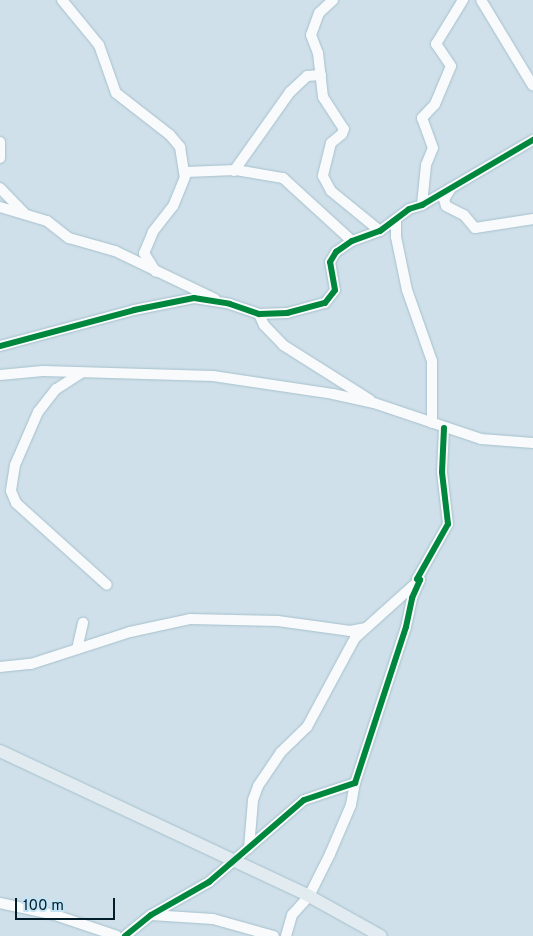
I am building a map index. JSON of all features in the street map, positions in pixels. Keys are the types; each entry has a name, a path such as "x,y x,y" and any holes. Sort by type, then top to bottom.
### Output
{"main road":[{"path":"0,751 309,896 382,936"}],"street":[{"path":"62,0 99,45 106,71 116,93 175,140 186,172 173,206 153,232 144,253 156,272"},
{"path":"333,0 319,13 312,32 325,101 344,131 331,143 323,176 331,191 380,230"},
{"path":"422,205 426,165 433,148 422,118 435,104 451,66 436,44 463,0"},
{"path":"481,0 533,86"},
{"path":"234,171 290,92 307,76 321,75"},
{"path":"0,346 168,302 200,298 259,314 287,313 325,303 335,290 331,259 352,241 380,230 409,209 422,205 453,184 533,140"},
{"path":"0,142 0,158"},
{"path":"186,172 234,171 284,178 352,241"},
{"path":"453,184 444,199 445,204 464,215 475,228 533,219"},
{"path":"0,188 26,215"},
{"path":"0,207 47,221 69,238 115,250 156,272 194,287 222,303"},
{"path":"396,220 396,237 407,290 432,361 432,423"},
{"path":"259,314 264,325 283,345 374,403"},
{"path":"82,372 56,389 38,412 15,465 10,491 16,503 107,585"},
{"path":"0,375 82,372 213,376 333,394 374,403 444,428 492,441 533,443"},
{"path":"286,936 292,915 309,896 348,813 355,783 420,580 417,578 448,524 442,472 444,428"},
{"path":"249,848 256,789 280,752 307,727 345,653 366,628 420,580"},
{"path":"0,667 31,664 130,632 199,618 278,620 350,631 366,628"},
{"path":"77,649 83,623"},
{"path":"125,936 151,915 201,888 304,800 355,783"},
{"path":"0,902 56,915 117,936"},
{"path":"151,915 213,919 274,936"}],"cycle path":[{"path":"0,346 134,310 194,298 230,304 259,314 287,313 325,303 335,290 330,262 336,252 352,241 380,231 409,209 422,205 533,140"},
{"path":"125,936 151,915 209,882 304,800 355,783 406,627 412,598 420,580 417,579 448,524 442,472 444,428"}]}
